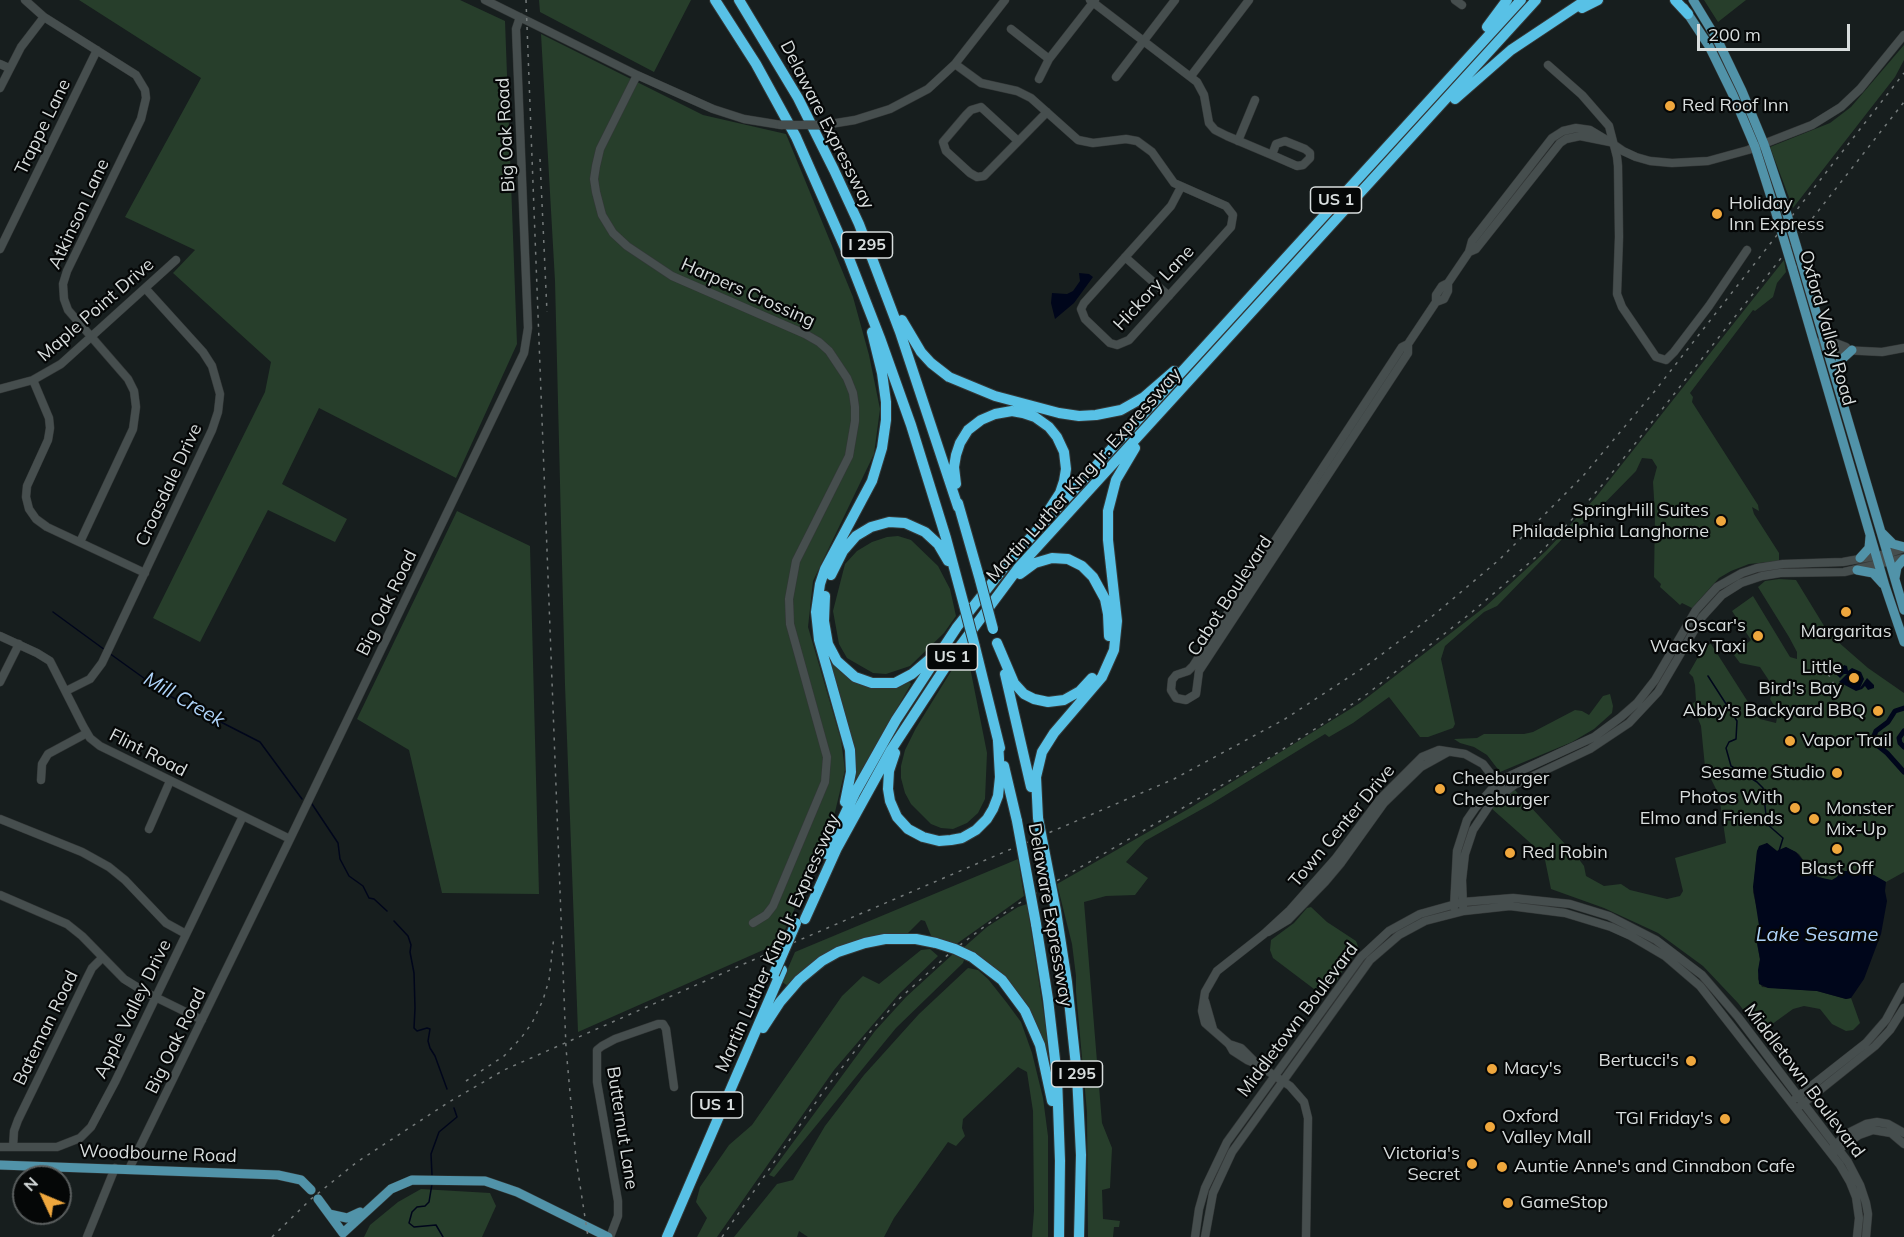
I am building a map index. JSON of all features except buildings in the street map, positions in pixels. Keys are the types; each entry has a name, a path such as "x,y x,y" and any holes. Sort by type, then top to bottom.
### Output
{"highway":[{"name":"Delaware Expressway","path":"715,0 756,64 781,109 817,183 856,277"},
{"name":"Delaware Expressway","path":"739,0 798,98 849,200 877,269 920,390 980,580 1037,813 1066,973 1077,1075 1081,1165 1079,1237"},
{"path":"1462,62 1507,0"},
{"name":"Martin Luther King Jr. Expressway","path":"660,1237 778,972 839,826 896,720 957,627 1026,542 1521,0"},
{"name":"Martin Luther King Jr. Expressway","path":"800,921 877,774 952,657 1002,590 1037,547 1536,0"},
{"path":"1414,134 1502,57 1586,0"},
{"path":"1552,23 1598,0"},
{"path":"1677,0 1688,14"},
{"path":"877,269 912,340 937,368 956,380 988,393 1059,413 1096,415 1129,406 1152,391 1210,339"},
{"path":"839,826 849,789 851,757 819,640 817,602 825,568 875,473 881,456 886,420 882,373 856,277"},
{"name":"I 295","path":"856,277 915,435 963,602"},
{"path":"1037,813 1037,771 1045,746 1098,682 1111,658 1117,628 1107,529 1113,488 1125,462 1164,409"},
{"path":"958,507 955,461 960,443 968,430 981,420 1000,412 1017,412 1035,417 1045,423 1057,437 1064,452 1066,469 1064,481 1056,498 1026,542"},
{"path":"957,627 929,660 912,674 889,684 872,683 850,674 833,656 825,630 825,593 835,565 856,536 871,527 895,522 915,527 934,540 945,555 963,602"},
{"path":"997,643 1017,687 1034,699 1053,702 1069,698 1089,683 1102,662 1109,635 1108,614 1102,592 1090,573 1073,561 1058,558 1040,561 1029,567 1002,590"},
{"name":"Delaware Expressway","path":"963,602 999,741 1036,924 1055,1056 1060,1161 1059,1237"},
{"path":"906,727 889,771 890,801 897,817 908,829 922,837 934,840 951,840 967,836 987,819 996,803 999,787 999,741"},
{"path":"742,1065 786,994 822,961 846,949 875,940 906,938 936,943 972,957 988,968 1009,988 1030,1021 1047,1071 1060,1161"},
{"name":"Martin Luther King Jr. Expressway","path":"667,1237 742,1065 778,972"}],"main road":[{"name":"Oxford Valley Road","path":"1693,0 1718,41 1734,74 1783,201 1879,529 1885,586 1904,642"},
{"name":"Oxford Valley Road","path":"1688,14 1717,62 1760,145 1775,210 1870,535 1894,580 1904,610"},
{"path":"1835,378 1840,361 1856,350"},
{"path":"1879,529 1889,541 1904,547"},
{"path":"1860,558 1869,548 1870,535"},
{"path":"1894,580 1897,567 1904,559"},
{"path":"1857,570 1873,573 1885,586"},
{"name":"Woodbourne Road","path":"0,1165 278,1175 300,1180 311,1190"},
{"path":"318,1199 340,1235 391,1189 412,1180 484,1181 517,1192 609,1237"},
{"path":"328,1214 348,1218 375,1203"}],"street":[{"name":"Atkinson Lane","path":"25,0 44,17 136,75 145,90 146,103 141,119 65,277 63,291 66,307 128,379 134,391 137,412 128,441 80,542"},
{"path":"484,0 637,75 713,109 744,119 781,125 824,125 870,116 906,102 928,89 955,64 1005,0"},
{"path":"1116,77 1175,0"},
{"path":"1191,76 1249,0"},
{"path":"1039,79 1048,59 1093,1 1197,82 1204,95 1209,123 1215,130 1297,166 1303,165 1310,158 1310,153 1305,149 1285,141 1276,144 1272,155"},
{"path":"0,88 21,47 44,17"},
{"name":"Big Oak Road","path":"129,1169 441,528 526,345 528,328 516,29 520,17"},
{"path":"1011,29 1048,59"},
{"name":"Cabot Boulevard","path":"1408,344 1408,353 1402,363 1199,671 1196,694 1186,700 1176,698 1171,690 1172,680 1176,675 1188,671 1193,666 1395,357 1408,344 1437,302 1444,299 1448,291 1448,283 1469,252 1476,249 1562,141 1580,136 1612,143 1636,157 1672,163 1708,161 1760,145 1812,125 1841,108 1860,89 1904,35"},
{"name":"Trappe Lane","path":"0,249 97,50"},
{"path":"0,64 9,68"},
{"name":"Hickory Lane","path":"955,64 981,83 1017,91 1031,98 1072,135 1085,142 1126,139 1137,141 1152,152 1174,183 1226,206 1233,215 1231,227 1129,340 1117,345 1110,343 1085,319 1081,309 1171,206 1181,187"},
{"path":"1548,65 1570,83 1609,126 1618,166 1617,294 1622,307 1656,357 1666,360 1674,352 1747,250"},
{"name":"Harpers Crossing","path":"637,75 600,149 596,166 594,180 596,192 602,215 613,233 627,246 672,276 819,342 829,351 847,378 855,407 849,456 796,561 789,599 790,624 827,757 825,782 773,906 766,915 753,923"},
{"path":"1238,141 1255,100"},
{"path":"1018,141 981,107 971,110 943,142 946,151 977,177 984,176 1047,112"},
{"path":"1125,257 1169,296"},
{"name":"Maple Point Drive","path":"0,388 33,380 61,364 176,260"},
{"name":"Croasdale Drive","path":"66,692 86,681 98,670 212,430 218,412 220,394 216,376 206,357 145,288"},
{"path":"1821,330 1836,344 1856,350"},
{"path":"1813,340 1826,348 1882,352 1904,348"},
{"path":"33,380 51,428 48,440 27,486 27,505 33,516 42,524 145,573"},
{"path":"1464,911 1463,868 1470,838 1482,814 1504,791 1528,777 1590,749 1629,723 1659,692 1706,611 1730,589 1753,578 1770,574 1837,573 1857,570 1904,547"},
{"path":"1455,913 1455,862 1462,833 1476,807 1498,784 1520,770 1594,737 1621,717 1655,680 1700,604 1717,587 1742,573 1766,566 1843,562 1860,558 1904,559"},
{"name":"Flint Road","path":"0,636 37,653 50,662 87,733 100,746 290,839"},
{"path":"0,682 19,644"},
{"path":"41,780 42,764 48,754 87,733"},
{"name":"Town Center Drive","path":"1306,1237 1308,1112 1298,1093 1257,1064 1241,1048 1229,1044 1208,1026 1202,1011 1208,985 1217,971 1264,933 1288,920 1325,882 1378,811 1421,766 1448,752 1465,754 1478,760 1504,791"},
{"path":"149,829 170,781"},
{"name":"Apple Valley Drive","path":"0,1147 57,1148 73,1142 86,1132 98,1114 243,816"},
{"path":"0,819 98,860 125,880 166,923 186,934"},
{"path":"0,895 67,924 124,979 202,1020"},
{"name":"Middletown Boulevard","path":"1195,1237 1205,1188 1220,1154 1274,1076 1368,951 1389,932 1410,918 1429,910 1463,902 1513,898 1558,902 1602,913 1647,934 1684,960 1714,988 1804,1103 1856,1175 1865,1198 1868,1214 1866,1237"},
{"name":"Middletown Boulevard","path":"1205,1237 1213,1193 1226,1163 1242,1136 1365,966 1377,953 1409,929 1435,918 1464,911 1510,906 1565,913 1611,927 1649,946 1704,990 1797,1109 1836,1149 1856,1197 1859,1218 1857,1237"},
{"name":"Bateman Road","path":"13,1147 14,1131 18,1120 92,968 102,958"},
{"path":"1791,1101 1866,1043 1886,1020 1904,987"},
{"path":"1797,1109 1875,1046 1890,1030 1904,1008"},
{"name":"Butternut Lane","path":"609,1237 618,1216 618,1201 597,1082 597,1050 615,1039 663,1024 666,1029 674,1087"},
{"path":"1836,1149 1855,1129 1872,1123 1888,1124 1904,1133"},
{"path":"1836,1149 1859,1135 1873,1130 1891,1133 1904,1144"},
{"path":"87,1237 115,1168"}],"green space":[{"path":"79,0 460,0 505,21 517,344 456,478 319,408 282,484 347,519 335,542 268,510 200,642 153,618 265,392 271,362 173,273 195,250 125,217 201,78"},
{"path":"539,0 691,0 654,72 540,12"},
{"path":"1704,0 1746,0 1718,22"},
{"path":"541,34 703,115 786,134 853,297 869,355 880,409 874,454 813,581 808,627 841,740 845,770 831,829 779,943 578,1032 565,685 555,281"},
{"path":"1904,45 1904,60 1895,77 1793,208 1770,147 1830,123 1851,107"},
{"path":"1784,260 1786,272 1777,283 1773,297 1755,311 1753,310 1690,393 1693,397 1692,402 1758,505 1759,511 1752,507 1754,514 1779,553 1779,561 1749,564 1731,571 1719,578 1692,608 1682,603 1680,605 1660,587 1661,584 1654,577 1653,482 1657,467 1652,459 1642,458 1636,471 1588,520 1567,534 1497,606 1484,612 1445,646 1441,659 1455,724 1453,728 1428,737 1420,737 1389,697 1353,723 1329,737 1325,734 1211,804 1145,841 1126,862 1148,878 1135,895 1106,896 1084,902 1102,1123 1112,1148 1110,1188 1102,1190 1103,1219 1120,1221 1119,1227 1114,1227 1113,1237 1088,1237 1087,1112 1076,976 1072,944 1057,884 1190,808 1360,703 1486,606 1546,551 1596,497"},
{"path":"457,511 530,546 539,894 442,893 409,750 357,719"},
{"path":"898,536 911,540 938,566 950,589 956,616 944,633 910,666 886,674 873,673 847,658 839,644 833,611 845,564 857,551 872,542"},
{"path":"1796,580 1829,634 1868,668 1904,693 1904,872 1886,882 1871,874 1854,871 1841,871 1837,877 1827,880 1813,874 1799,854 1786,847 1777,851 1767,843 1757,851 1753,892 1759,917 1758,979 1762,987 1817,991 1846,999 1851,998 1860,1023 1853,1030 1846,1031 1832,1024 1820,1009 1804,1006 1793,1009 1764,1030 1758,1029 1738,1003 1703,966 1658,933 1604,908 1551,889 1544,855 1491,808 1514,789 1578,858 1584,866 1586,876 1604,886 1621,884 1630,890 1667,899 1680,896 1683,891 1675,858 1726,843 1719,795 1705,767 1701,726 1692,704 1696,701 1695,685 1689,673 1705,645 1711,644 1755,713 1760,719 1776,723 1779,708 1775,707 1770,699 1774,690 1772,685 1760,667 1740,663 1734,655 1751,640 1732,611 1753,596 1790,657 1797,659 1797,652 1789,637 1758,587 1765,581"},
{"path":"824,646 858,682 909,681 911,684 852,787 854,766"},
{"path":"966,647 987,753 985,799 978,813 967,823 953,829 941,828 931,824 911,804 901,778 901,766 905,750 916,728"},
{"path":"1610,694 1612,713 1594,729 1572,742 1500,772 1487,755 1454,739 1477,738 1484,734 1533,732 1575,710 1589,715 1603,696"},
{"path":"1018,859 1024,896 955,945 932,938 925,921 921,920 906,935 874,937 788,986 782,982 795,952"},
{"path":"1027,904 1046,1028 1050,1075 1023,1002 962,949 987,927 1018,907"},
{"path":"1311,907 1327,922 1356,941 1359,949 1335,984 1318,992 1273,958 1270,950 1271,940"},
{"path":"930,949 938,956 899,994 834,1070 717,1237 697,1237 707,1218 696,1202 700,1187 729,1145 752,1125 842,996 863,976 879,984 921,950"},
{"path":"953,954 964,960 963,963 896,1028 774,1177 769,1175 875,1031 906,997"},
{"path":"968,968 978,970 1007,1003 1021,1022 1032,1053 1043,1098 1048,1136 1048,1237 1032,1237 1033,1111 1027,1072 1018,1067 963,1119 962,1128 965,1136 956,1146 948,1142 894,1218 884,1237 808,1237 799,1231 797,1237 734,1237 777,1184 793,1180 825,1126 864,1075 919,1014"},
{"path":"421,1189 490,1193 496,1206 482,1237 364,1237 370,1225 398,1202"}],"water":[{"path":"1079,273 1093,277 1074,303 1055,319 1051,303 1052,293 1067,294 1073,291 1080,281"},
{"name":"Little Bird's Bay","path":"1844,665 1847,666 1848,671 1852,668 1861,672 1864,679 1860,688 1867,678 1874,688 1868,690 1865,686 1856,691 1839,682 1847,674 1840,678 1836,674"},
{"name":"Lake Sesame","path":"1767,843 1777,851 1786,847 1796,852 1817,877 1832,880 1841,871 1855,871 1874,875 1886,882 1887,901 1881,934 1864,979 1851,998 1846,999 1817,991 1768,988 1759,984 1760,959 1757,943 1760,932 1753,887 1757,851 1759,846"}],"waterway":[{"name":"Mill Creek","path":"53,612 105,650"},
{"name":"Mill Creek","path":"109,653 166,694 260,742 302,799"},
{"path":"1708,676 1737,721 1736,739 1729,742 1726,748 1731,766 1763,788 1767,824 1783,838 1779,851"},
{"path":"1904,708 1895,711 1874,736 1877,745 1904,772"},
{"path":"1904,731 1899,738 1904,747"},
{"name":"Mill Creek","path":"312,804 338,843 340,859 349,876 363,886 369,898 374,899 387,911"},
{"name":"Mill Creek","path":"394,921 408,936 411,945 414,973 414,1028 417,1031 430,1029 428,1041 447,1089"},
{"name":"Mill Creek","path":"432,1175 431,1154 439,1132 457,1117 454,1108"},
{"name":"Mill Creek","path":"432,1184 429,1202 412,1212 409,1223 414,1227 436,1225 443,1237"}],"railway":[{"path":"526,0 566,1048 576,1159 588,1237"},
{"path":"272,1237 311,1199 357,1162 449,1102 504,1070 1174,779 1285,719 1369,664 1435,614 1500,559 1583,476 1654,392 1904,73"},
{"path":"722,1237 823,1092 865,1038 899,999 951,952 1027,898 1269,758 1326,722 1367,694 1471,613 1536,557 1608,478 1904,102"},
{"path":"540,159 547,312"},
{"path":"1824,666 1837,690"},
{"path":"466,1081 504,1056 532,1023 549,980 554,936"}],"place":[{"name":"Red Roof Inn","path":"1670,106"},
{"name":"Holiday Inn Express","path":"1717,214"},
{"name":"SpringHill Suites Philadelphia Langhorne","path":"1721,521"},
{"name":"Margaritas","path":"1846,612"},
{"name":"Oscar's Wacky Taxi","path":"1758,636"},
{"name":"Little Bird's Bay","path":"1854,678"},
{"name":"Abby's Backyard BBQ","path":"1878,711"},
{"name":"Vapor Trail","path":"1790,741"},
{"name":"Sesame Studio","path":"1837,773"},
{"name":"Cheeburger Cheeburger","path":"1440,789"},
{"name":"Photos With Elmo and Friends","path":"1795,808"},
{"name":"Monster Mix-Up","path":"1814,819"},
{"name":"Blast Off","path":"1837,849"},
{"name":"Red Robin","path":"1510,853"},
{"name":"Bertucci's","path":"1691,1061"},
{"name":"Macy's","path":"1492,1069"},
{"name":"TGI Friday's","path":"1725,1119"},
{"name":"Oxford Valley Mall","path":"1490,1127"},
{"name":"Victoria's Secret","path":"1472,1164"},
{"name":"Auntie Anne's and Cinnabon Cafe","path":"1502,1167"},
{"name":"GameStop","path":"1508,1203"}]}
